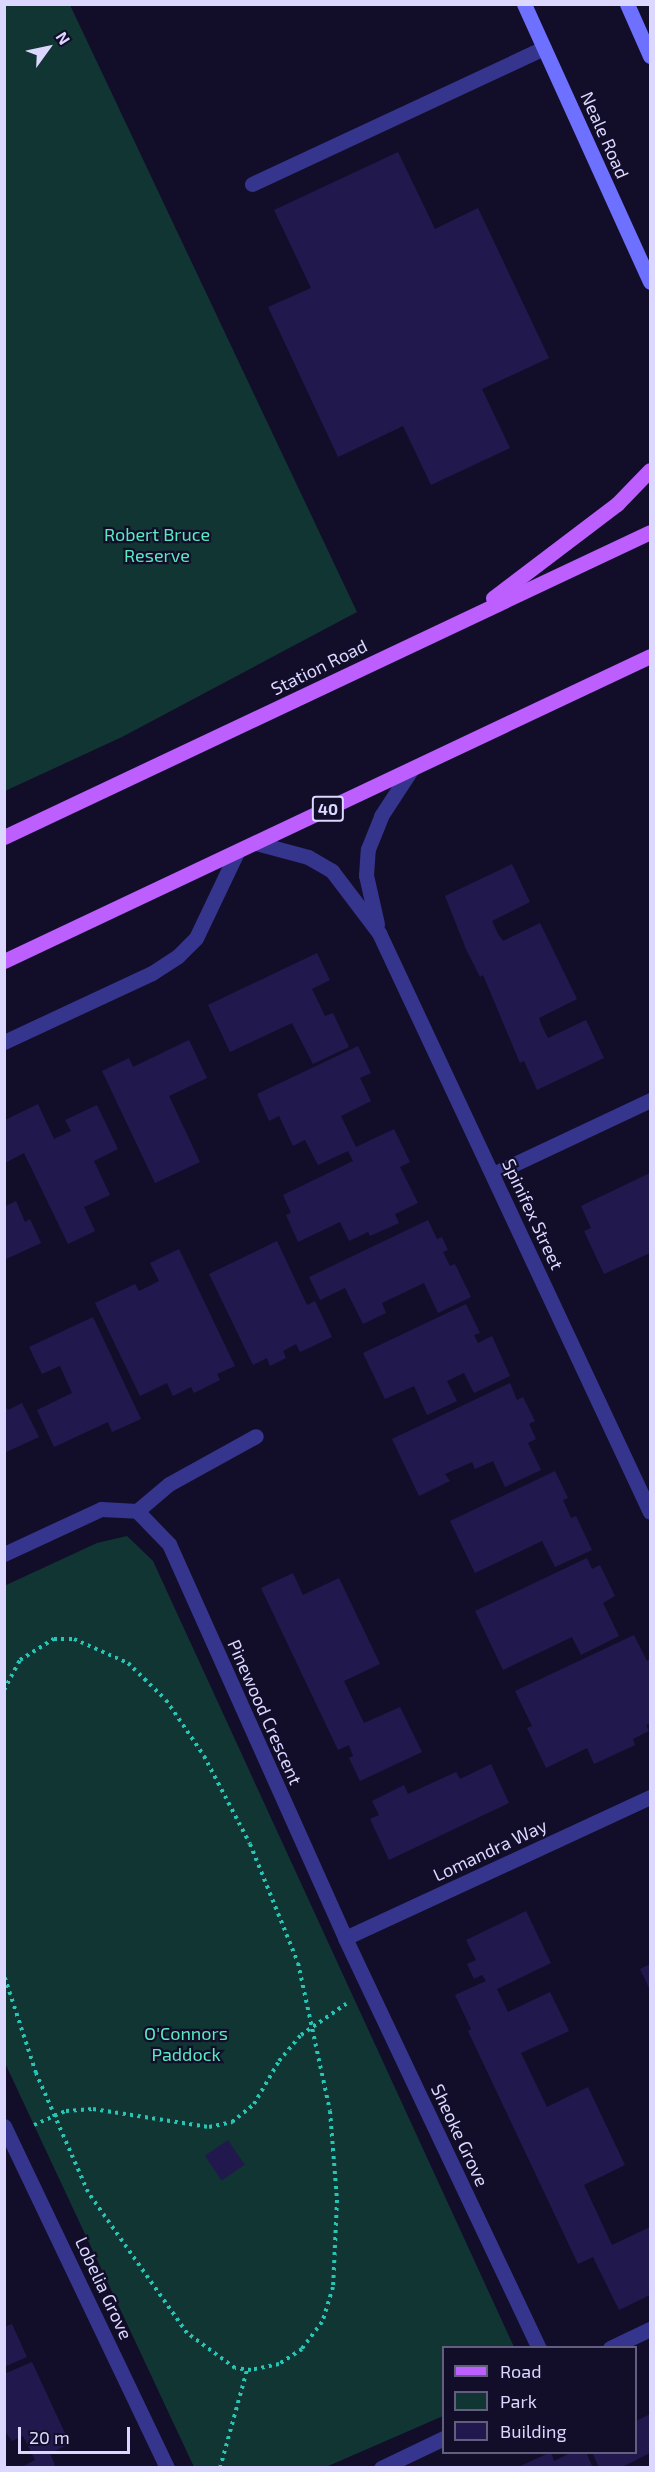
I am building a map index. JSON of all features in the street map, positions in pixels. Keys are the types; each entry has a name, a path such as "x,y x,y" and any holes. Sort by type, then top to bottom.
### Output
{"main road":[{"path":"467,618 616,504 651,470"},
{"name":"Station Road","path":"4,837 651,532"},
{"name":"40","path":"4,961 651,656"}],"street":[{"name":"Neale Road","path":"524,4 651,282"},
{"path":"627,4 651,56"},
{"path":"252,184 544,48"},
{"name":"Spinifex Street","path":"379,933 366,875 368,849 381,816 411,770"},
{"name":"Spinifex Street","path":"256,843 308,857 332,871 379,933 651,1512"},
{"path":"4,1042 152,973 178,956 196,938 237,852"},
{"path":"493,1174 651,1101"},
{"path":"4,1554 101,1509 137,1511 169,1484 256,1436"},
{"name":"Pinewood Crescent","path":"137,1511 169,1544 345,1938"},
{"name":"Lomandra Way","path":"345,1938 651,1797"},
{"name":"Sheoke Grove","path":"345,1938 538,2346"},
{"name":"Lobelia Grove","path":"4,2126 167,2468"},
{"path":"614,2346 651,2329"},
{"path":"381,2468 411,2461 442,2439"}],"path":[{"path":"4,1690 20,1660 54,1639 74,1639 104,1650 150,1680 204,1756 250,1845 289,1934 314,2024 330,2111 338,2200 331,2296 322,2322 303,2349 279,2364 247,2370 235,2368 217,2358 187,2333 88,2192 54,2116 18,2023 4,1975"},
{"path":"25,2129 54,2116 93,2109 209,2127 232,2122 254,2104 279,2061 314,2024 352,2001"},
{"path":"220,2468 247,2370"}],"green space":[{"name":"Robert Bruce Reserve","path":"4,5 70,5 357,612 122,737 5,791"},
{"name":"O'Connors Paddock","path":"127,1536 153,1561 514,2346 442,2346 442,2416 326,2467 194,2467 5,2063 4,1586 97,1543"}],"building":[{"path":"398,152 435,229 478,208 549,358 482,389 510,448 431,485 403,426 338,457 268,307 311,288 274,210"},
{"path":"512,864 530,902 492,921 498,934 503,941 540,923 577,999 539,1018 541,1024 548,1038 586,1020 604,1058 537,1090 524,1061 520,1063 483,975 480,977 466,949 445,896"},
{"path":"317,953 330,980 312,989 325,1016 333,1013 349,1047 313,1064 292,1023 230,1052 208,1005"},
{"path":"189,1040 207,1078 169,1096 200,1162 155,1183 102,1071 129,1058 133,1067"},
{"path":"358,1046 371,1073 360,1078 371,1101 341,1116 356,1147 394,1129 410,1162 400,1167 418,1203 395,1214 399,1223 370,1236 368,1232 349,1241 340,1222 298,1242 286,1215 291,1213 283,1195 353,1161 348,1151 318,1165 305,1140 293,1146 279,1116 269,1121 257,1094"},
{"path":"38,1104 54,1139 71,1131 65,1120 97,1105 118,1149 94,1161 110,1195 84,1207 95,1231 68,1244 24,1153 5,1163 5,1120"},
{"path":"650,1173 650,1253 604,1274 584,1231 591,1228 581,1206"},
{"path":"16,1201 25,1222 30,1219 41,1243 4,1260 4,1207"},
{"path":"428,1220 437,1239 442,1237 448,1250 443,1252 450,1266 455,1264 471,1297 438,1313 424,1283 382,1303 386,1313 363,1324 345,1288 320,1300 309,1277"},
{"path":"277,1241 307,1305 315,1301 332,1337 300,1352 296,1344 283,1351 286,1358 270,1366 267,1358 253,1365 209,1274"},
{"path":"179,1249 235,1366 217,1374 220,1380 194,1393 191,1387 173,1396 167,1383 140,1396 95,1303 135,1284 139,1291 159,1281 150,1263"},
{"path":"466,1304 480,1333 474,1335 478,1343 492,1336 510,1376 474,1393 464,1373 447,1381 457,1401 427,1415 414,1386 385,1399 363,1353"},
{"path":"93,1317 141,1419 112,1432 108,1422 54,1447 37,1410 72,1393 60,1366 42,1374 29,1347"},
{"path":"510,1383 517,1400 523,1397 535,1421 529,1424 536,1439 528,1443 541,1470 505,1487 493,1461 475,1469 472,1462 445,1474 450,1481 419,1496 392,1439"},
{"path":"22,1403 39,1437 4,1453 4,1404 8,1410"},
{"path":"555,1471 568,1498 563,1500 571,1518 576,1516 592,1550 555,1567 542,1541 475,1573 450,1521"},
{"path":"587,1558 592,1569 600,1565 615,1596 603,1603 619,1636 581,1655 572,1637 503,1670 475,1611"},
{"path":"293,1573 303,1595 339,1578 380,1664 344,1681 364,1723 400,1707 422,1752 360,1781 349,1758 353,1756 349,1745 338,1750 261,1588"},
{"path":"634,1635 647,1661 650,1659 650,1723 646,1725 649,1731 633,1739 635,1745 594,1764 587,1748 546,1768 527,1728 532,1726 515,1691"},
{"path":"491,1764 509,1803 389,1860 370,1819 379,1815 372,1801 404,1785 408,1794 456,1772 460,1779"},
{"path":"526,1911 551,1963 497,1989 508,2012 550,1992 569,2031 521,2053 547,2107 588,2087 625,2165 584,2185 612,2245 650,2227 650,2295 619,2310 593,2257 578,2264 468,2031 471,2029 455,1995 486,1981 482,1975 474,1979 467,1964 476,1960 466,1940"},
{"path":"650,1964 650,1990 640,1969"},
{"path":"228,2140 245,2165 222,2181 205,2156"},
{"path":"12,2324 27,2357 4,2367 4,2327"},
{"path":"32,2362 70,2444 50,2453 56,2468 20,2468 35,2460 23,2436 12,2441 4,2430 4,2374"},
{"path":"650,2414 650,2453 620,2468 599,2468 593,2454 637,2454 637,2420"},
{"path":"547,2454 552,2454 554,2461 568,2454 587,2454 593,2468 516,2468"}]}
